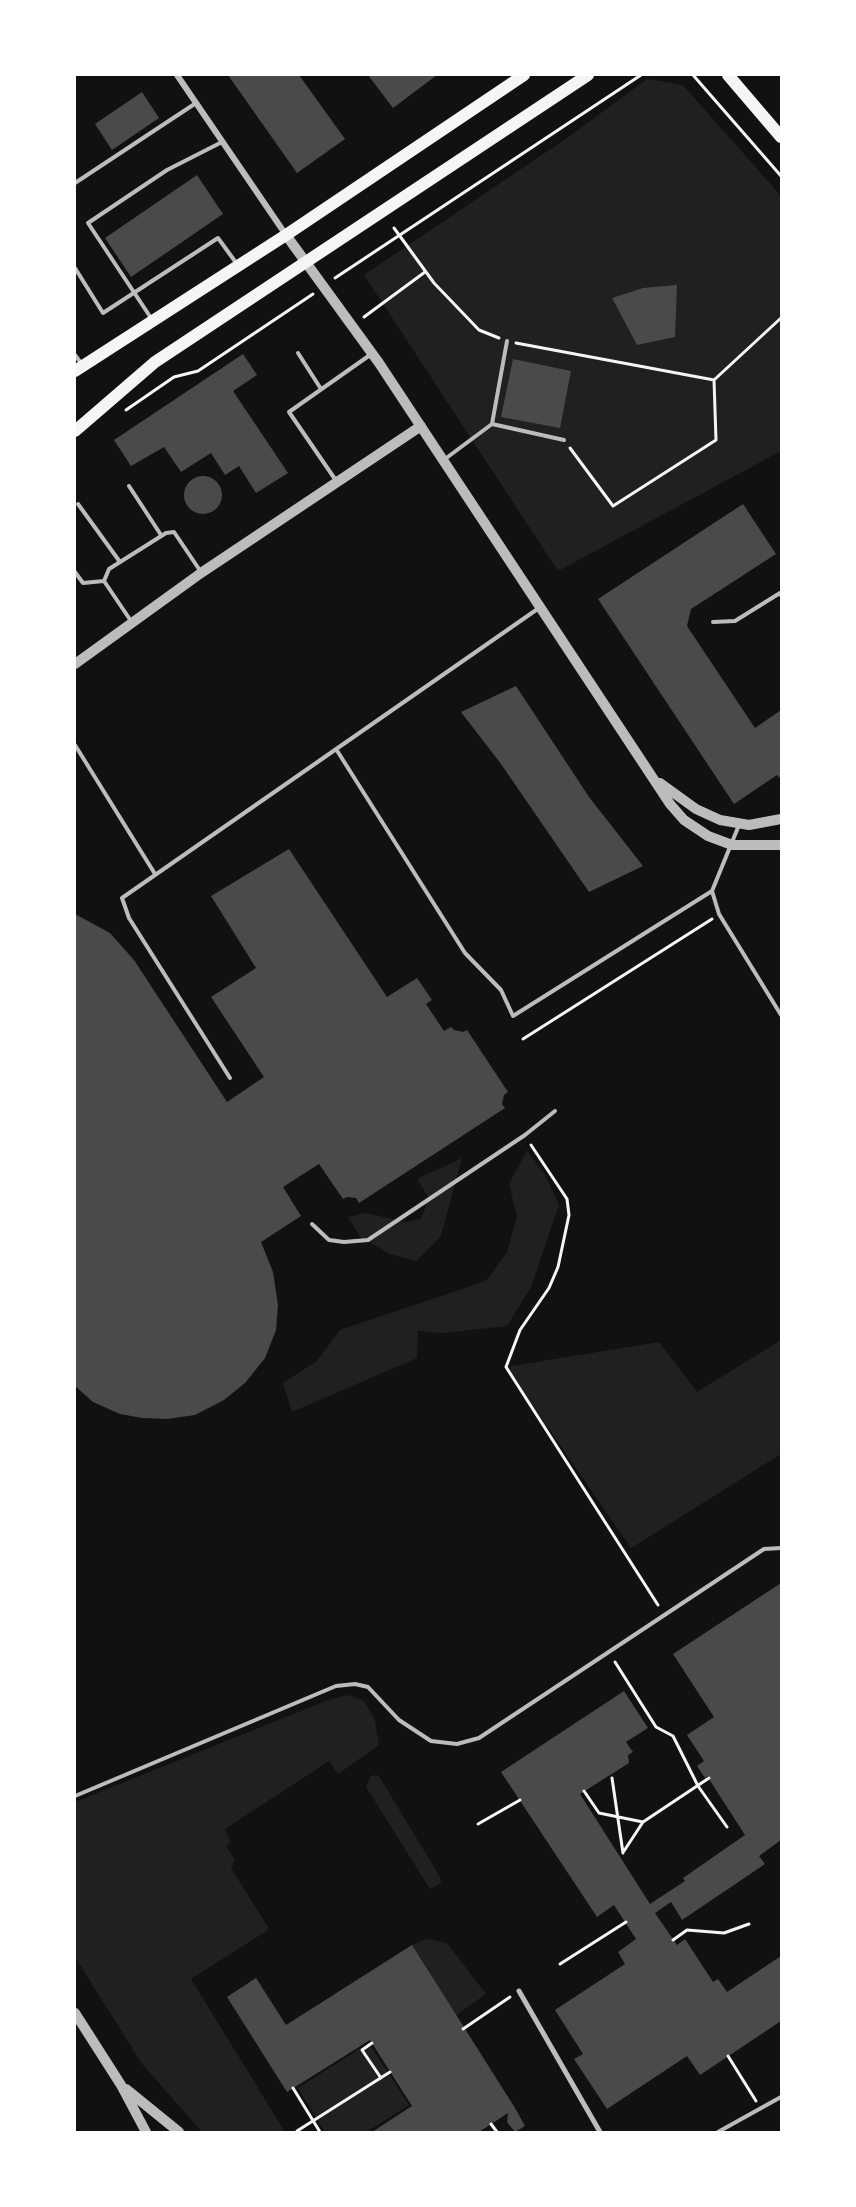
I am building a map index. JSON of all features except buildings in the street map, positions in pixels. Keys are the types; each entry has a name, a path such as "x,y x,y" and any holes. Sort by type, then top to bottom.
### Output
{"main road":[{"path":"79,369 286,235 524,75"},
{"path":"75,431 155,362 588,75"},
{"path":"729,75 781,136"}],"street":[{"path":"177,75 286,235 372,353 652,777 684,820 708,836 732,845 781,845"},
{"path":"75,664 201,573 421,426"},
{"path":"652,777 696,809 720,820 740,824 765,824 781,819"},
{"path":"519,1991 600,2132"},
{"path":"75,2013 121,2085 146,2132"},
{"path":"121,2085 179,2132"}],"lane":[{"path":"75,183 196,103"},
{"path":"153,321 88,223 167,170 223,142"},
{"path":"75,268 103,313 218,238 238,266"},
{"path":"443,460 492,424 507,341"},
{"path":"298,353 321,389"},
{"path":"338,482 289,412 372,353"},
{"path":"75,355 79,369"},
{"path":"492,424 564,440"},
{"path":"129,486 161,536"},
{"path":"78,504 120,562"},
{"path":"104,581 109,569 161,536 174,532 201,573"},
{"path":"75,572 83,583 104,581"},
{"path":"104,581 131,622"},
{"path":"713,622 735,621 780,593 781,595"},
{"path":"230,1078 129,918 122,898 540,607"},
{"path":"75,745 155,874"},
{"path":"336,749 465,952 501,990 513,1016 712,891 740,824"},
{"path":"712,891 719,914 781,1015"},
{"path":"312,1224 329,1240 344,1242 368,1240 525,1135 555,1111"},
{"path":"75,1796 336,1686 355,1684 368,1686 399,1720 431,1741 457,1744 479,1738 608,1650 764,1549 781,1548"},
{"path":"718,2132 781,2097"}],"path":[{"path":"123,411 174,377 198,371 641,75"},
{"path":"693,75 781,176"},
{"path":"394,228 425,272 479,330 507,341 714,380"},
{"path":"352,326 425,272"},
{"path":"564,440 613,506 716,440 714,380 781,318"},
{"path":"523,1039 719,914"},
{"path":"525,1135 567,1199 569,1215 558,1267 549,1288 520,1330 506,1367 664,1615"},
{"path":"608,1650 656,1728 673,1737 698,1786 727,1827"},
{"path":"612,1778 623,1853 643,1822 709,1779"},
{"path":"584,1791 599,1813 643,1822"},
{"path":"478,1824 520,1800"},
{"path":"560,1964 626,1922"},
{"path":"673,1940 687,1930 724,1933 749,1924"},
{"path":"463,2029 519,1991"},
{"path":"372,2043 362,2050 381,2078"},
{"path":"728,2056 760,2109"},
{"path":"297,2131 390,2072"},
{"path":"293,2088 320,2132"},
{"path":"491,2124 497,2132"}],"shaded area":[{"path":"647,79 683,85 781,196 781,451 558,571 364,275 567,138"},
{"path":"527,1150 545,1175 559,1205 531,1287 507,1326 443,1333 418,1331 417,1358 292,1412 283,1383 317,1361 340,1330 486,1281 507,1252 517,1217 509,1184"},
{"path":"462,1158 441,1236 416,1261 390,1254 360,1237 348,1217 366,1213 405,1222 421,1219 429,1198 417,1179"},
{"path":"781,1340 781,1454 631,1548 506,1367 659,1342 697,1392"},
{"path":"349,1695 364,1701 375,1720 379,1745 338,1774 329,1761 225,1829 231,1842 226,1846 235,1860 231,1868 268,1930 191,1979 285,2132 202,2132 142,2064 75,1957 75,1802 328,1700"},
{"path":"371,1776 379,1776 440,1877 441,1883 430,1889 366,1787"},
{"path":"427,1939 447,1943 486,1994 455,2016 412,1945"},
{"path":"369,2043 409,2105 367,2132 325,2132 298,2088"}]}
